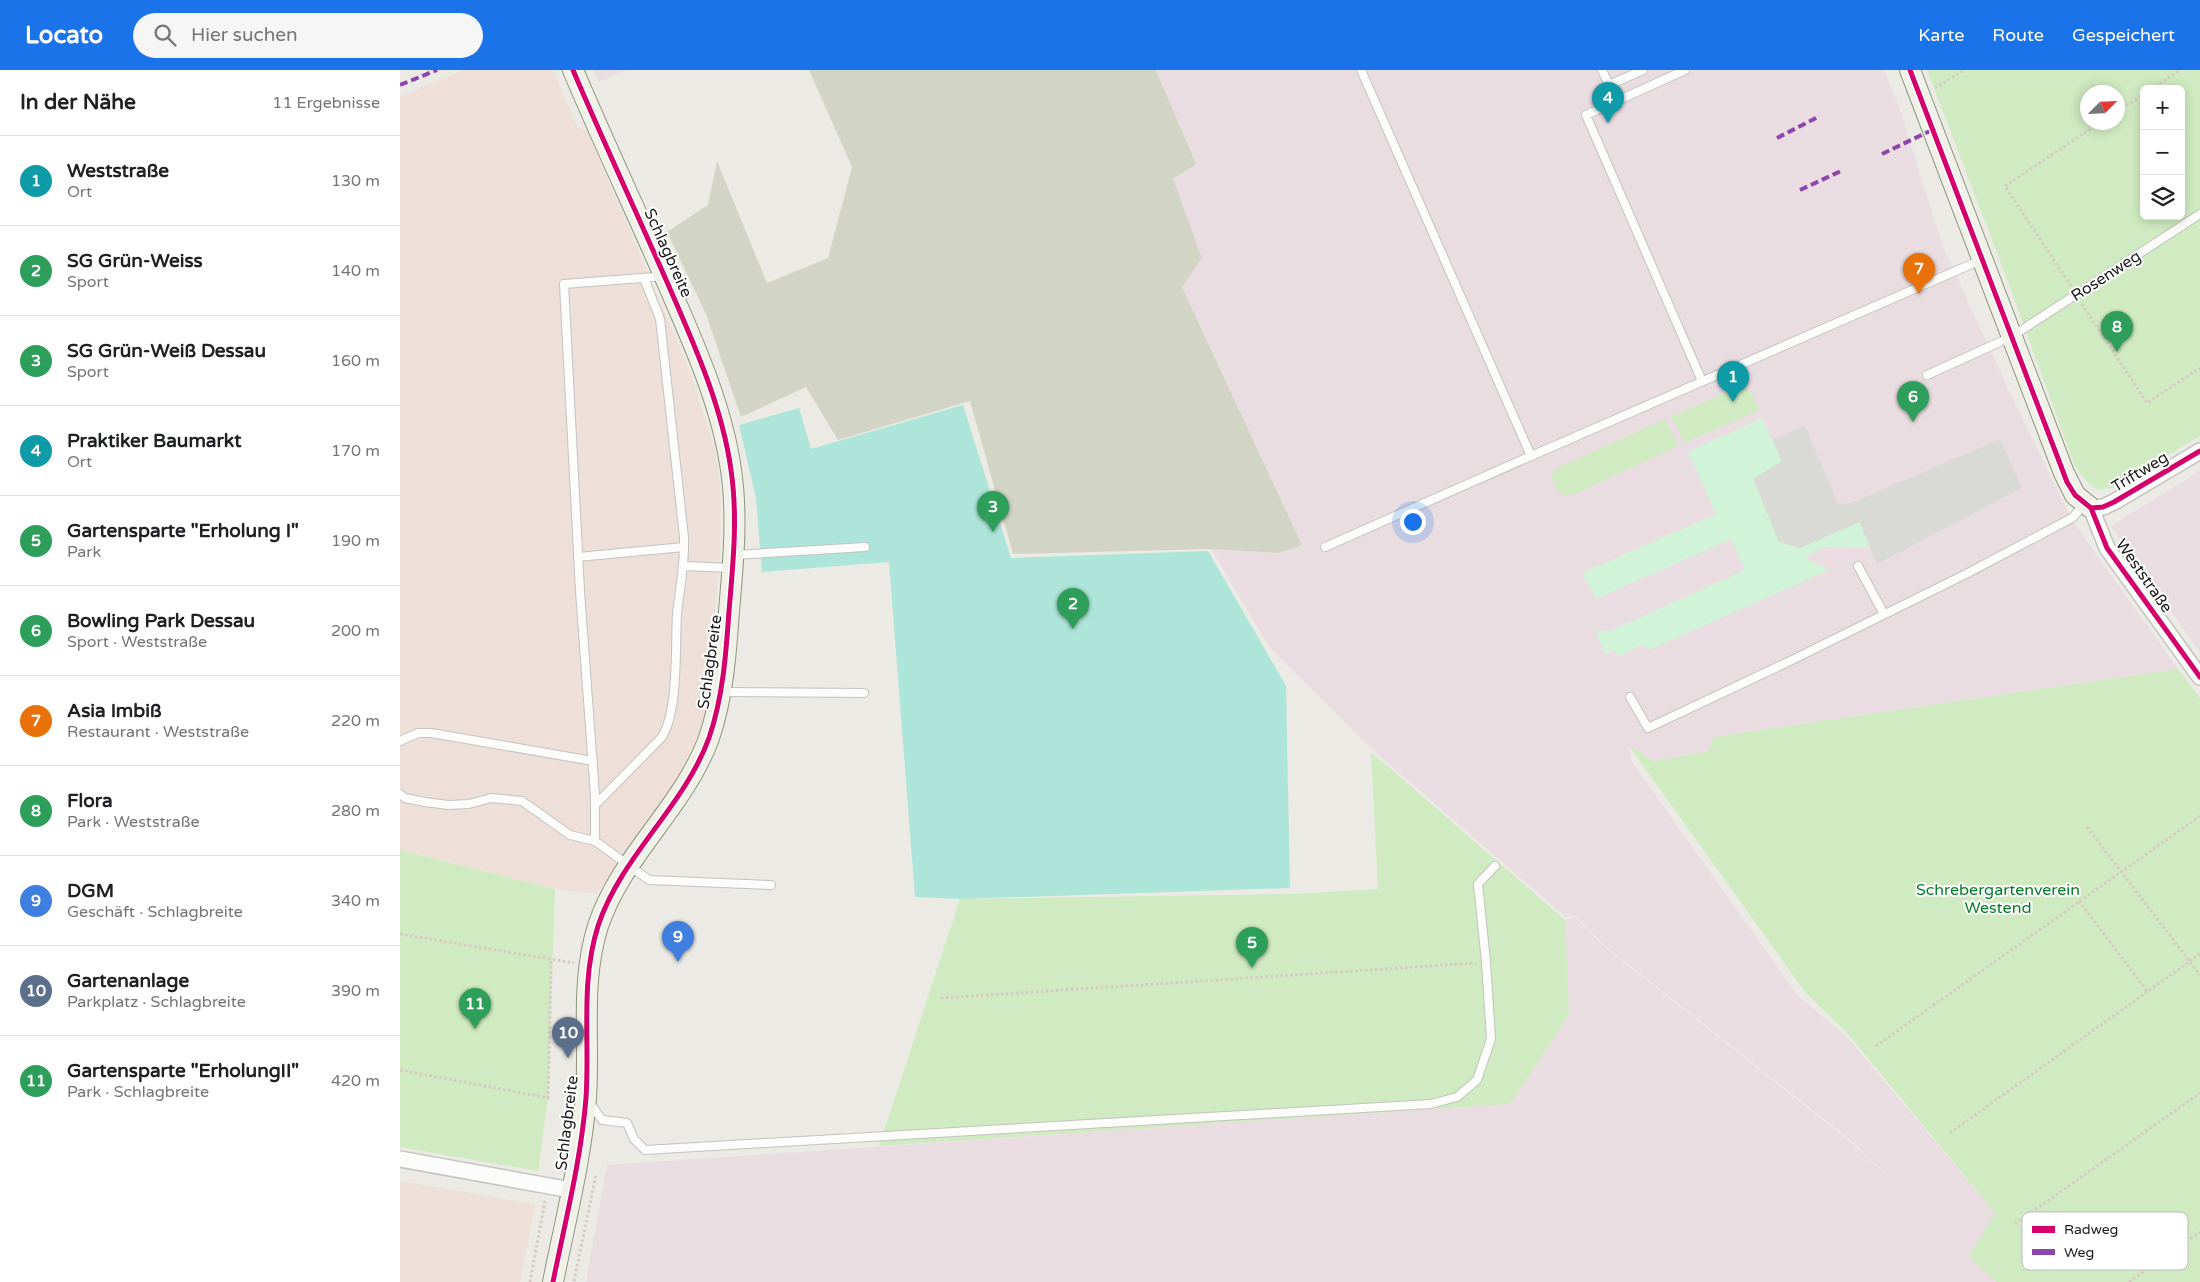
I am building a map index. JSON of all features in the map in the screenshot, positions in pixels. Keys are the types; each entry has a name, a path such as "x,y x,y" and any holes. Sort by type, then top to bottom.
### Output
{"street":[{"name":"Schlagbreite","path":"552,1282 571,1190 586,1098 586,1007 589,965 603,913 629,866 694,771 709,737 721,692 733,561 734,494 728,449 700,362 663,272 573,70"},
{"name":"Weststraße","path":"1910,70 2067,482 2075,495 2088,506 2108,548 2200,677"},
{"name":"Triftweg","path":"2088,506 2102,507 2114,502 2200,451"},
{"path":"400,1159 571,1190"}],"lane":[{"path":"1361,70 1531,456"},
{"path":"1602,70 1609,85 1643,70"},
{"path":"1685,70 1586,115 1702,381"},
{"name":"Rosenweg","path":"1927,375 2011,337 2200,214"},
{"path":"1325,546 1981,260"},
{"path":"596,841 593,761 578,557 564,284 654,278 663,272"},
{"path":"595,805 661,738 667,729 673,692 684,547 675,447 660,319 644,278"},
{"path":"1630,697 1648,728 1702,704 1966,574 2072,518 2088,506"},
{"path":"578,557 684,547"},
{"path":"684,566 721,566 733,561 865,547"},
{"path":"1858,566 1884,614"},
{"path":"721,692 864,693"},
{"path":"400,741 418,733 430,733 593,761"},
{"path":"400,794 405,798 448,805 469,804 491,798 522,801 570,835 596,841 649,880 771,885"},
{"path":"586,1098 602,1120 627,1123 634,1139 645,1150 1431,1104 1458,1097 1477,1080 1491,1040 1478,884 1495,866"}],"path":[{"path":"1920,96 1964,70"},
{"path":"2157,85 2180,70"},
{"path":"2125,106 2140,97"},
{"path":"2005,186 2089,130"},
{"path":"2147,403 2200,368"},
{"path":"1876,1046 2200,816"},
{"path":"2087,827 2200,975"},
{"path":"2079,901 2147,991"},
{"path":"400,934 551,960 548,1098 400,1070"},
{"path":"1950,1133 2200,954"},
{"path":"941,998 1486,962"},
{"path":"2032,1212 2200,1093"},
{"path":"530,1282 548,1186"},
{"path":"2015,1224 2022,1219"},
{"path":"2188,1240 2200,1232"},
{"path":"2129,1282 2146,1270"}],"shaded area":[{"path":"463,70 553,70 578,128 587,131 690,372 716,451 721,498 720,556 706,715 685,766 597,894 555,889 400,850 400,97"},
{"path":"593,70 626,70 599,82"},
{"path":"809,70 1156,70 1196,164 1173,179 1202,258 1182,287 1302,545 1279,553 1211,549 1013,554 970,401 838,440 806,387 741,417 706,314 667,232 708,205 717,161 767,283 828,258 852,167"},
{"path":"1156,70 1884,70 1899,107 1943,247 2010,393 2073,522 2178,669 1713,737 1709,751 1653,761 1629,747 1632,762 1797,995 1847,1037 1995,1213 1969,1256 1996,1282 586,1282 607,1165 1510,1104 1569,1015 1565,920 1575,917 1601,944 1853,1144 1907,1195 1854,1143 1603,944 1576,916 1566,917 1373,750 1270,648 1211,549 1279,553 1302,545 1182,286 1202,258 1173,179 1196,164"},
{"path":"963,405 1011,558 1208,551 1286,686 1290,888 960,899 915,897 889,562 762,572 756,498 739,425 799,408 811,449"},
{"path":"1805,426 1838,504 1851,503 2000,439 2022,488 1877,564 1860,522 1800,548 1779,542 1753,479 1782,461 1772,440"},
{"path":"2200,471 2200,652 2111,526"},
{"path":"400,1181 535,1204 520,1282 400,1282"}],"green space":[{"path":"1927,70 2200,70 2200,436 2112,488 2098,490 2088,483 2075,466 2003,268"},
{"path":"1742,386 1752,393 1759,410 1684,443 1672,416"},
{"path":"1762,418 1782,461 1800,548 1860,522 1870,548 1822,547 1805,558 1829,570 1649,650 1643,644 1618,657 1615,650 1605,654 1596,632 1610,631 1745,570 1731,539 1596,599 1582,573 1716,514 1688,452"},
{"path":"1665,419 1678,446 1575,494 1564,495 1556,489 1551,475 1555,469"},
{"name":"Schrebergartenverein Westend","path":"2178,669 2200,698 2200,1282 1996,1282 1969,1256 1995,1213 1849,1035 1805,992 1629,746 1654,761 1709,751 1713,737"},
{"path":"1371,752 1565,920 1569,1015 1510,1104 879,1146 960,899 1294,894 1378,889"},
{"path":"400,850 555,889 548,1098 538,1171 400,1147"}],"marked path":[{"path":"400,85 437,70"},
{"path":"1777,138 1818,117"},
{"path":"1882,154 1932,130"},
{"path":"1800,190 1841,171"}],"cycle path":[{"path":"553,1282 584,1121 587,1076 587,990 592,947 608,901 637,854 684,787 698,763 709,738 718,707 725,659 734,523 731,470 727,446 714,398 687,328 573,70"},
{"path":"1910,70 2067,482 2075,495 2091,508 2107,548 2200,677"},
{"path":"2091,508 2103,507 2114,502 2200,451"}],"place":[{"name":"Praktiker Baumarkt","path":"1608,123"},
{"name":"Asia Imbiß","path":"1919,294"},
{"name":"Flora","path":"2117,352"},
{"name":"Weststraße","path":"1733,402"},
{"name":"Bowling Park Dessau","path":"1913,422"},
{"name":"SG Grün-Weiß Dessau","path":"993,532"},
{"name":"SG Grün-Weiss","path":"1073,629"},
{"name":"DGM","path":"678,962"},
{"name":"Gartensparte \"Erholung I\"","path":"1252,968"},
{"name":"Gartensparte \"ErholungII\"","path":"475,1029"},
{"name":"Gartenanlage","path":"568,1058"}]}
